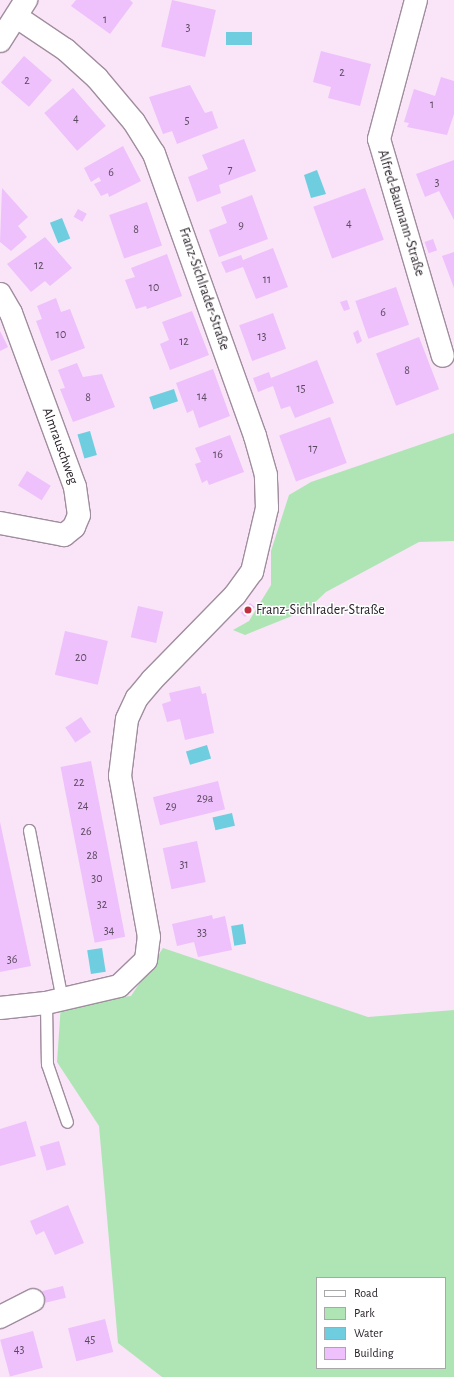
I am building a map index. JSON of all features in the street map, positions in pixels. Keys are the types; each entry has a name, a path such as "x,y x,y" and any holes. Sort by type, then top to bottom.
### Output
{"street":[{"name":"Alfred-Baumann-Straße","path":"416,0 379,139 443,356"},
{"path":"0,41 21,8"},
{"name":"Franz-Sichlrader-Straße","path":"0,1008 54,1002 119,986 146,960 149,937 120,776 127,719 138,698 152,680 235,595 252,572 262,542 267,508 266,475 204,288 154,154 134,122 97,78 21,8"},
{"name":"Almrauschweg","path":"0,294 14,321 73,479 79,515 74,527 64,535 0,523"},
{"path":"0,1316 33,1300"}],"lane":[{"path":"29,830 54,1002 47,1064 67,1122"}],"green space":[{"path":"454,433 454,541 419,542 326,592 307,610 245,635 233,630 249,621 271,585 271,551 289,495 311,482"},
{"path":"163,948 368,1017 454,1010 454,1377 162,1377 118,1343 99,1126 57,1062 61,1004 131,996"}],"water":[{"path":"226,32 252,32 252,45 226,45"},
{"path":"317,170 326,194 311,198 304,175"},
{"path":"62,218 70,238 58,243 50,223"},
{"path":"174,389 178,401 153,409 149,397"},
{"path":"90,431 97,455 84,459 78,435"},
{"path":"207,745 211,758 190,765 186,751"},
{"path":"232,813 235,826 215,830 213,817"},
{"path":"243,924 246,944 234,946 231,926"},
{"path":"102,948 106,972 91,974 87,950"}],"building":[{"path":"76,0 130,0 133,3 110,34 71,6"},
{"path":"172,0 216,10 205,57 161,47"},
{"path":"321,51 371,64 360,106 328,98 331,87 313,82"},
{"path":"24,56 52,80 29,107 1,82"},
{"path":"441,77 454,81 454,114 447,135 407,127 409,123 404,122 414,89 435,96"},
{"path":"190,85 205,113 212,111 218,128 177,144 172,131 163,134 149,97"},
{"path":"73,88 106,126 77,151 44,113"},
{"path":"244,139 256,171 219,185 221,193 197,202 188,177 208,169 202,155"},
{"path":"123,146 141,181 109,197 108,193 101,196 94,184 101,181 99,177 91,182 84,168"},
{"path":"454,160 454,220 439,191 425,197 416,174"},
{"path":"2,188 28,217 18,226 27,237 11,251 0,242"},
{"path":"365,188 384,240 332,258 313,207"},
{"path":"252,195 268,239 219,257 209,230 227,223 221,207"},
{"path":"147,202 162,245 124,259 109,215"},
{"path":"78,209 87,214 82,222 74,217"},
{"path":"45,237 72,268 50,286 45,281 31,292 7,264"},
{"path":"433,239 437,250 429,253 425,242"},
{"path":"273,248 288,287 256,299 243,267 226,273 221,262 241,255 243,260"},
{"path":"454,252 454,288 442,256"},
{"path":"167,254 182,296 147,309 146,306 136,309 125,280 135,277 131,268"},
{"path":"396,287 409,325 368,339 355,301"},
{"path":"56,298 61,312 70,309 85,348 51,361 36,321 42,319 37,306"},
{"path":"347,300 350,309 344,311 340,302"},
{"path":"192,311 209,355 170,370 160,344 169,340 162,322"},
{"path":"273,313 286,349 252,361 239,325"},
{"path":"358,330 362,341 357,344 353,333"},
{"path":"0,331 8,347 0,351"},
{"path":"419,337 439,389 396,406 376,353"},
{"path":"317,360 334,403 295,418 290,406 281,409 273,386 258,392 253,378 269,372 271,378"},
{"path":"77,363 83,377 102,374 115,407 73,422 60,389 65,388 58,370"},
{"path":"213,369 230,416 199,428 193,410 187,413 176,383"},
{"path":"330,417 347,463 296,482 279,435"},
{"path":"230,435 244,472 209,485 207,480 202,483 195,464 201,462 195,448"},
{"path":"27,471 51,486 42,500 18,485"},
{"name":"Franz-Sichlrader-Straße","path":"250,603 255,607 245,617 241,613"},
{"path":"138,606 163,612 156,643 131,637"},
{"path":"65,631 108,641 98,685 55,675"},
{"path":"200,686 202,694 206,693 214,733 185,740 180,719 167,722 162,704 171,701 169,693"},
{"path":"81,717 91,732 75,743 65,728"},
{"path":"91,761 125,937 95,943 61,767"},
{"path":"218,781 225,809 160,825 153,797"},
{"path":"0,822 31,966 0,972"},
{"path":"197,841 206,882 171,889 163,848"},
{"path":"212,915 213,919 225,916 232,950 198,957 194,942 177,946 172,924"},
{"path":"26,1121 36,1156 0,1166 0,1129"},
{"path":"59,1141 66,1165 47,1171 40,1147"},
{"path":"68,1205 84,1243 55,1255 44,1231 36,1235 30,1221"},
{"path":"63,1286 66,1298 46,1303 43,1291"},
{"path":"105,1319 113,1352 76,1361 68,1328"},
{"path":"33,1331 43,1368 10,1377 0,1340"}],"place":[{"name":"Franz-Sichlrader-Straße","path":"248,610"}]}
